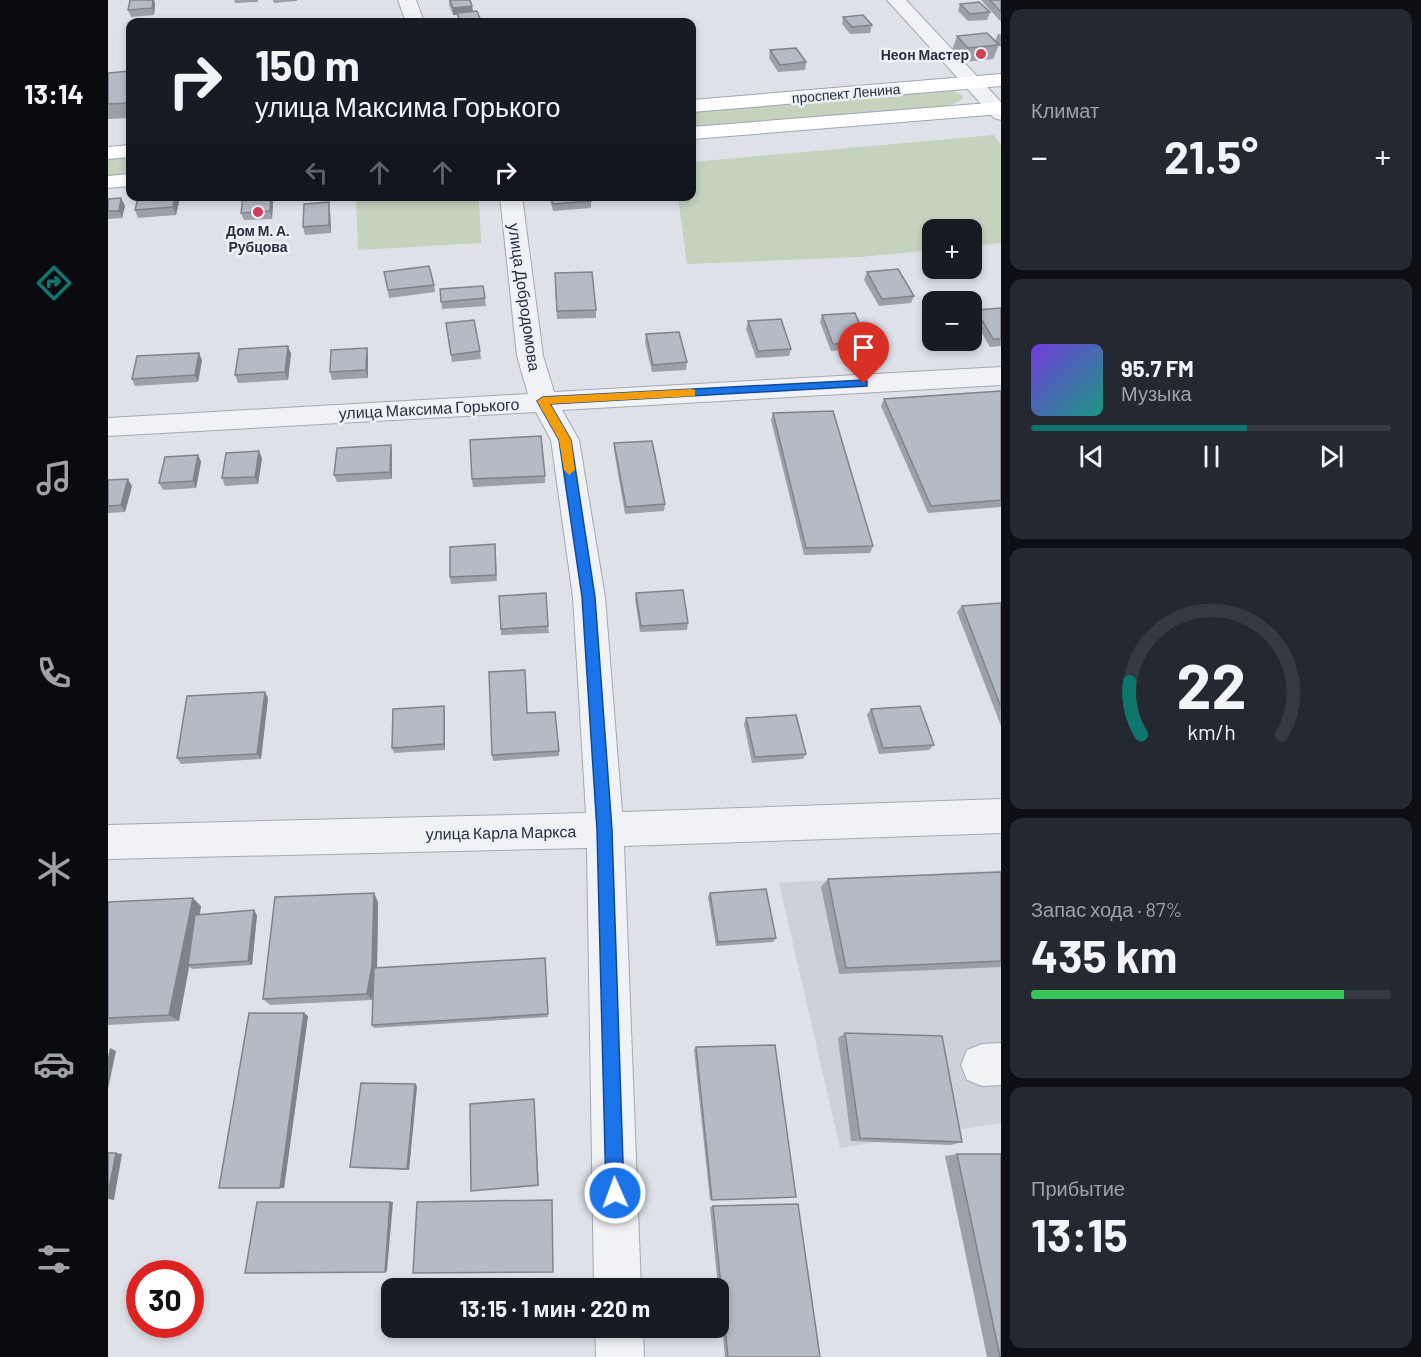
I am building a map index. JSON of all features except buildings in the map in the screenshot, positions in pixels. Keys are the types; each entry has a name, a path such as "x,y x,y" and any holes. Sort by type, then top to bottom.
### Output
{"main road":[{"name":"проспект Ленина","path":"696,106 1001,80"},
{"name":"проспект Ленина","path":"696,133 999,110"},
{"path":"108,153 126,151"},
{"path":"108,182 126,180"}],"street":[{"path":"407,0 414,18"},
{"path":"896,0 999,110"},
{"name":"улица Добродомова","path":"511,201 530,356 543,401 565,440 589,597 605,830 618,1278"},
{"name":"улица Максима Горького","path":"108,427 1001,376"},
{"name":"улица Карла Маркса","path":"108,842 605,830 1001,816"},
{"path":"619,1338 620,1357"}],"shaded area":[{"path":"1001,870 1001,1123 840,1148 779,883"}],"green space":[{"path":"936,89 950,89 963,96 961,100 948,106 696,128 696,109"},
{"path":"994,135 1001,145 1001,243 982,245 982,219 922,219 922,251 860,257 687,264 679,201 696,201 696,162"},
{"path":"126,155 126,176 108,178 108,157"},
{"path":"356,201 478,201 479,203 481,243 358,250"}],"slow traffic":[{"path":"569,470 565,440 543,401 691,393"}],"place":[{"name":"Неон Мастер","path":"981,54"},
{"name":"Дом М. А. Рубцова","path":"258,212"}],"route":[{"path":"615,1193 605,830 589,597 565,440 543,401 864,384"}]}
